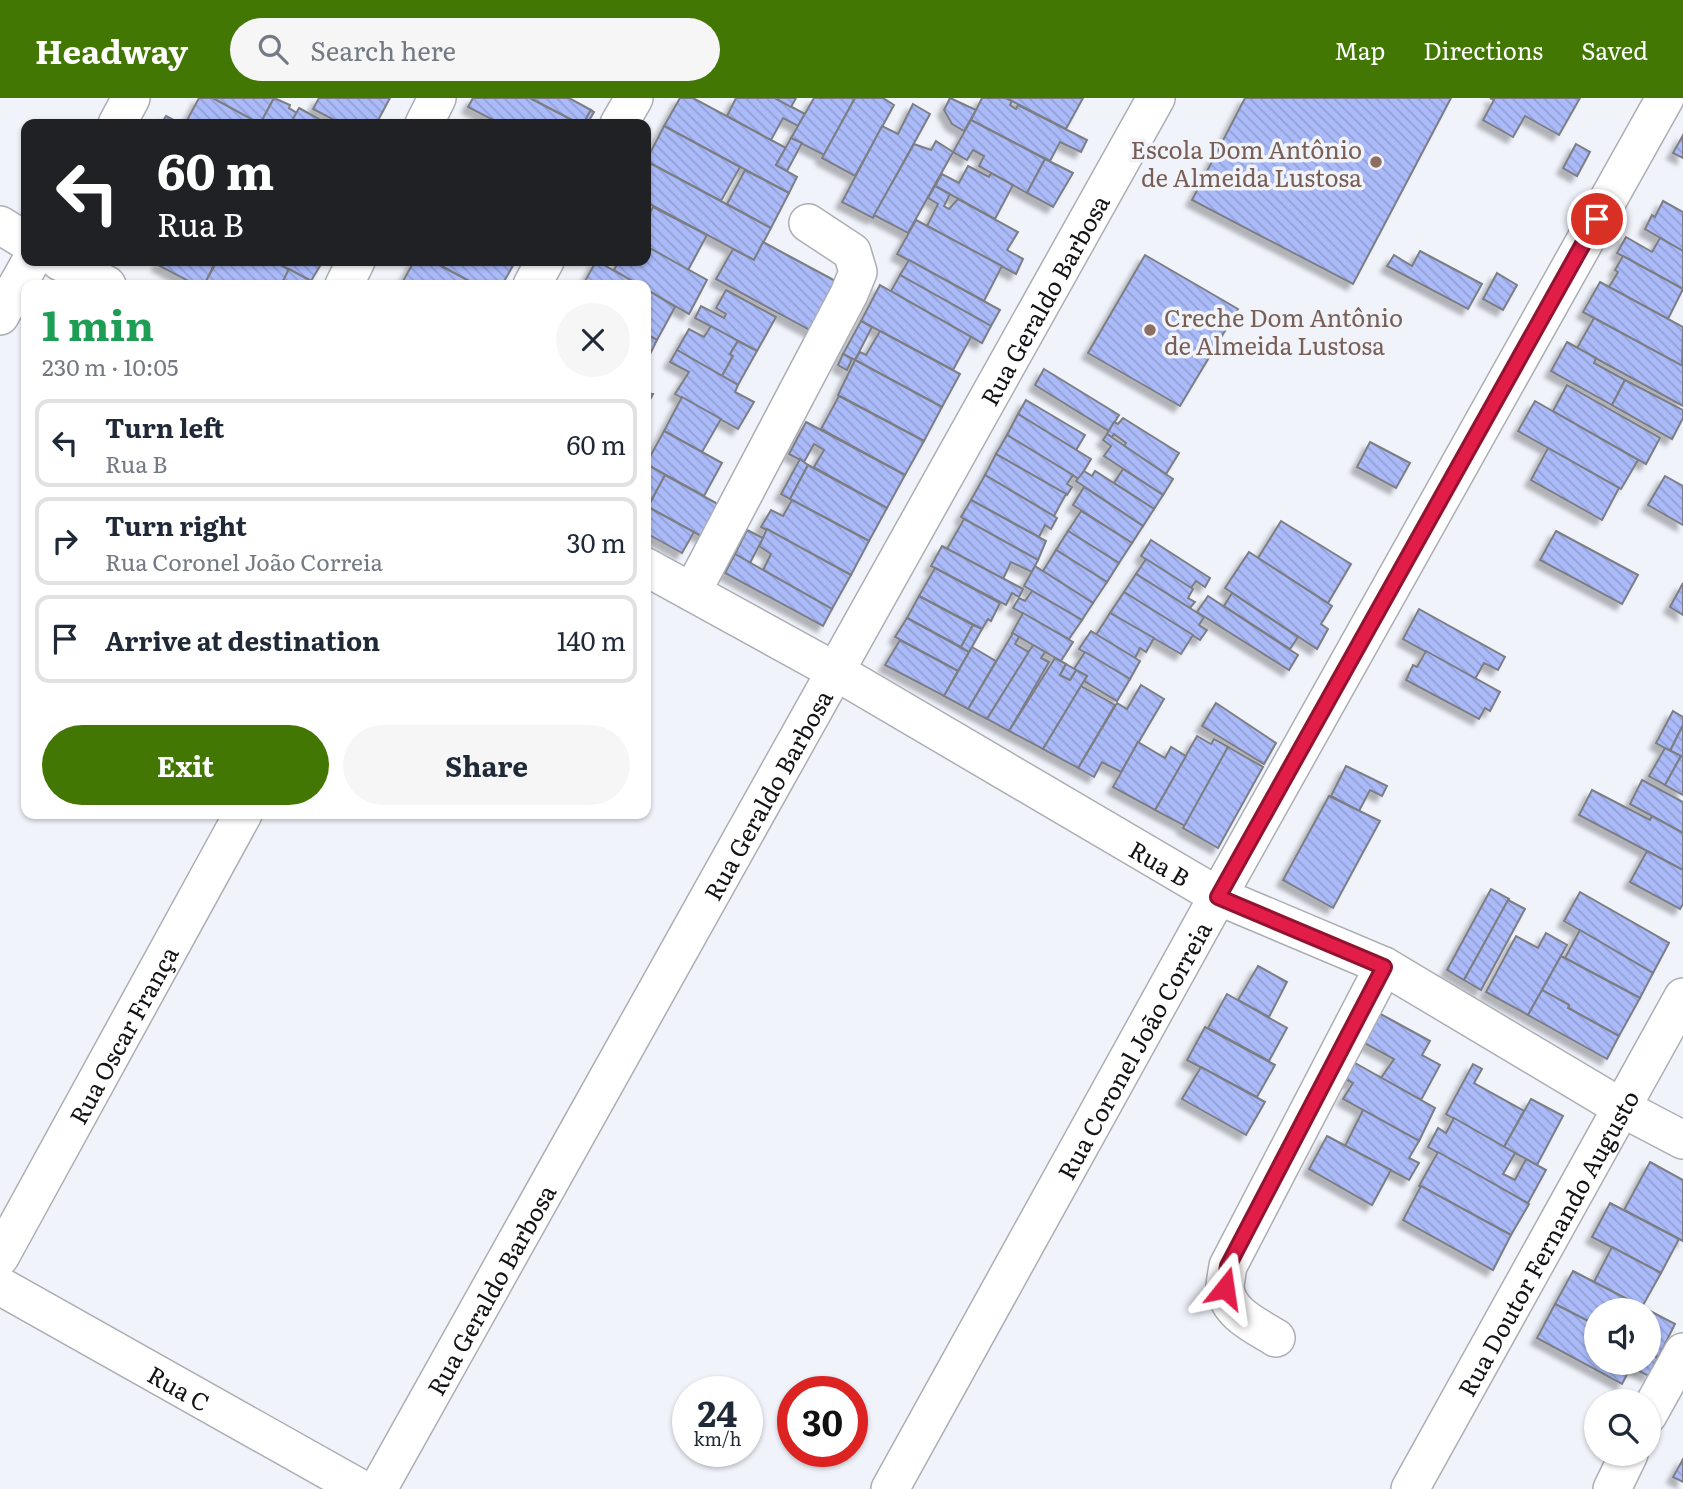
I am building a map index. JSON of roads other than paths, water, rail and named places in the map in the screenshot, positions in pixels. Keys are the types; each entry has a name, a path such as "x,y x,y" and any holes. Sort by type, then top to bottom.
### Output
{"street":[{"path":"120,119 131,98"},
{"path":"426,119 437,98"},
{"path":"622,119 634,98"},
{"name":"Rua Geraldo Barbosa","path":"378,1489 1156,98"},
{"name":"Rua Coronel João Correia","path":"890,1489 1665,98"},
{"path":"692,592 849,294 858,272 852,253 808,223"},
{"path":"0,225 21,238"},
{"path":"0,316 28,266"},
{"path":"70,266 97,280"},
{"name":"Rua B","path":"651,570 835,671 1218,897 1384,967 1622,1108 1683,1140"},
{"name":"Rua Oscar França","path":"0,1256 240,819"},
{"path":"1276,1338 1246,1319 1230,1304 1225,1288 1228,1266 1384,967"},
{"name":"Rua Doutor Fernando Augusto","path":"1410,1489 1683,996"},
{"name":"Rua C","path":"0,1286 361,1489"},
{"path":"1661,1392 1683,1352"},
{"path":"1612,1489 1623,1466"}],"place":[{"name":"Escola Dom Antônio de Almeida Lustosa","path":"1376,162"},
{"name":"Creche Dom Antônio de Almeida Lustosa","path":"1150,330"}]}
